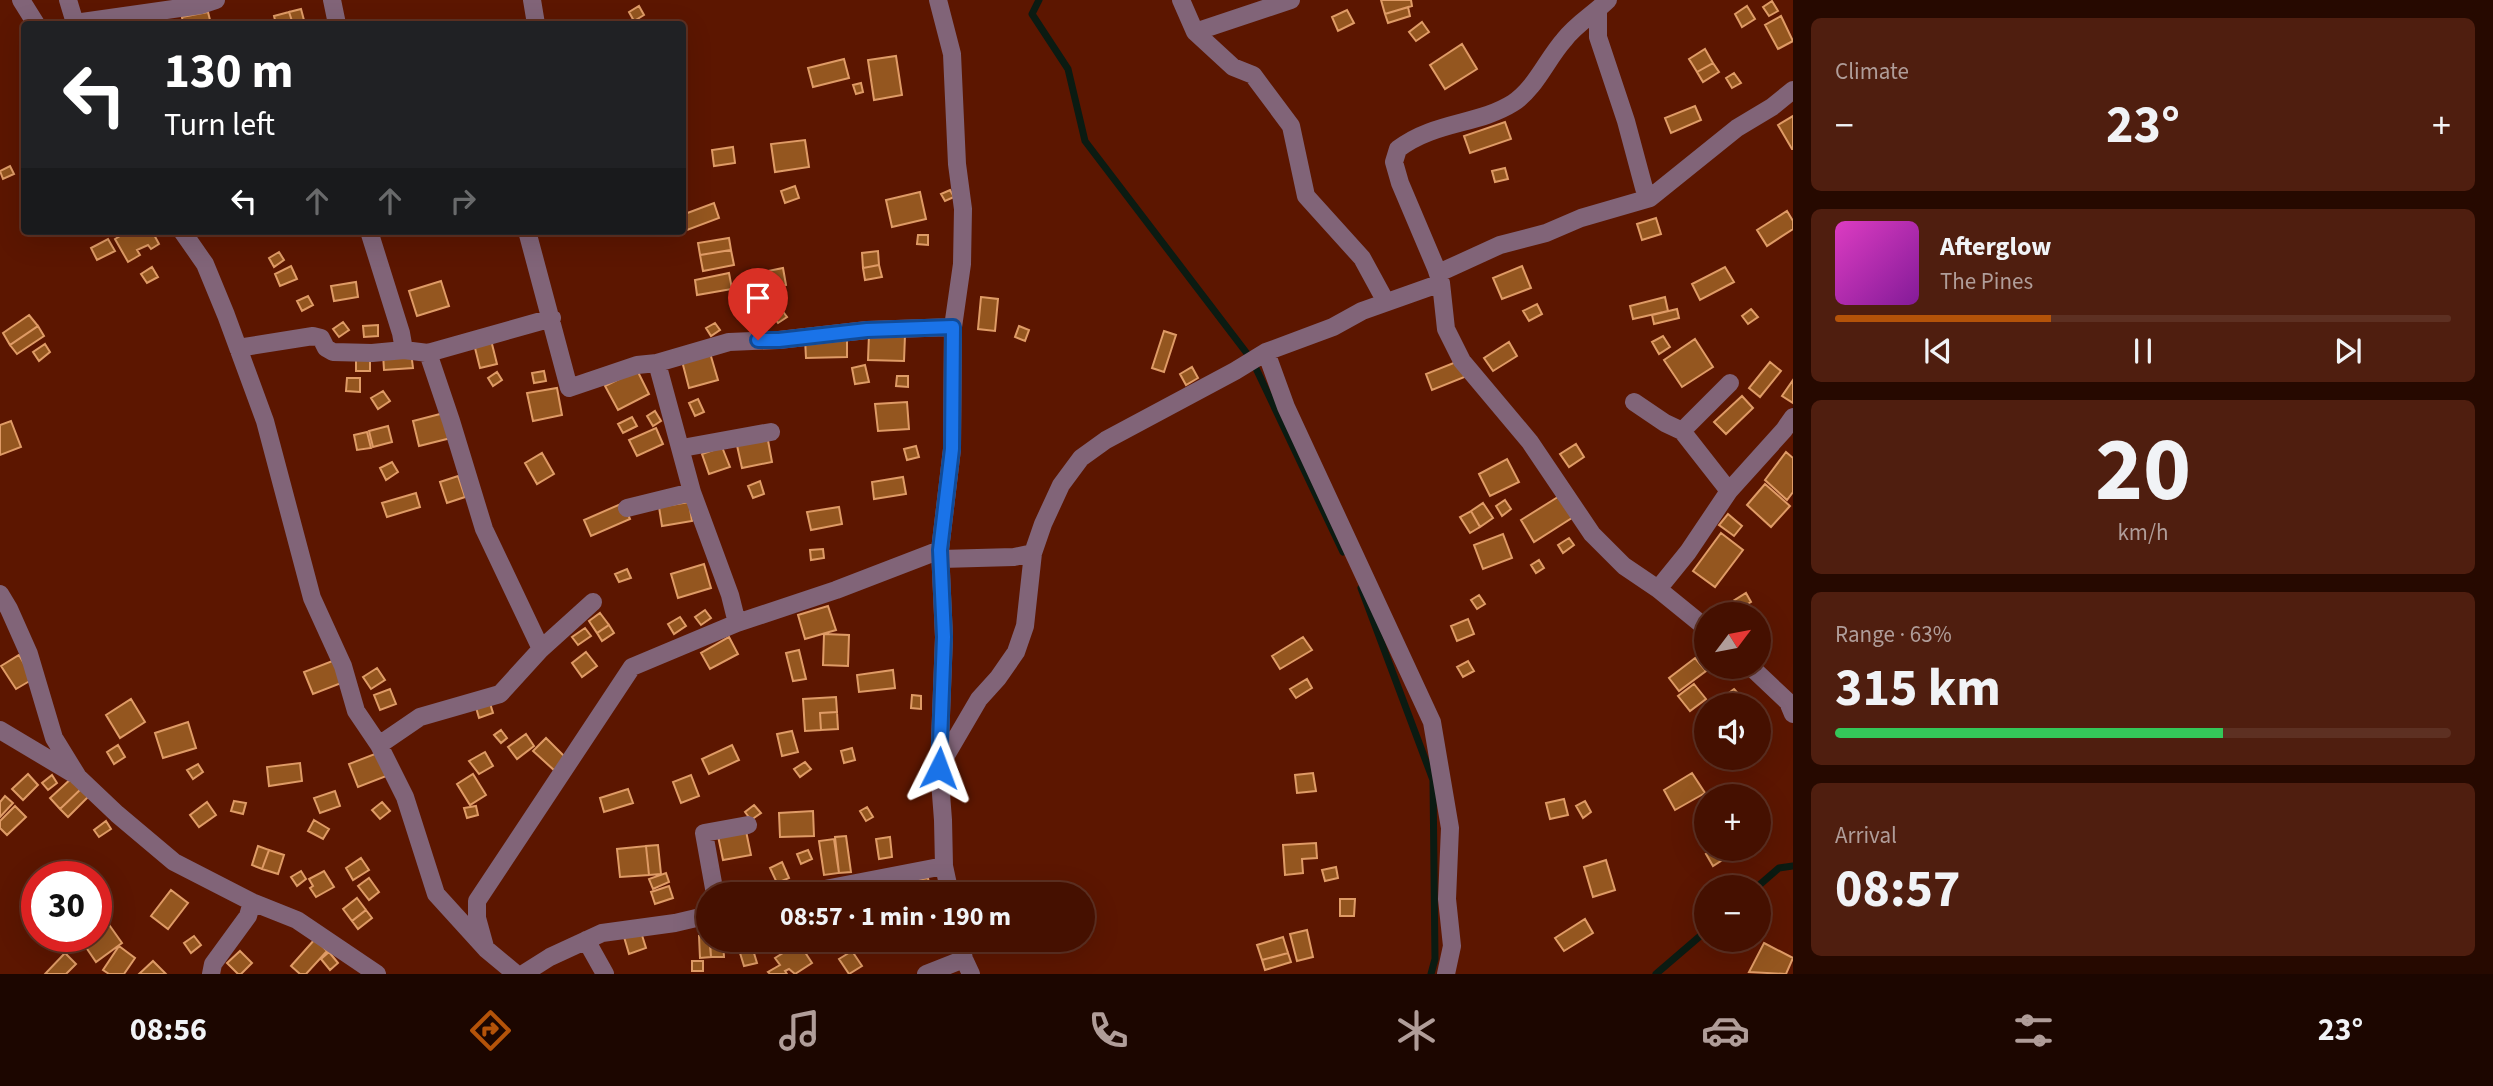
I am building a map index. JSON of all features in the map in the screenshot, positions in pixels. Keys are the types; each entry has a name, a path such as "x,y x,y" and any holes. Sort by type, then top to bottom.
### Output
{"street":[{"path":"21,0 34,21"},
{"path":"68,0 74,21"},
{"path":"332,0 336,21"},
{"path":"532,0 536,21"},
{"path":"937,0 952,54 957,164 963,209 962,264 953,327 952,449 940,555 944,637 939,768 944,866 947,882"},
{"path":"1181,0 1195,32 1233,68 1253,75 1290,126 1306,196 1362,258 1386,302"},
{"path":"1195,32 1291,0"},
{"path":"87,21 206,2"},
{"path":"1605,3 1598,37 1623,110 1644,188 1650,198"},
{"path":"1605,3 1577,25 1516,101 1478,117 1430,130 1398,149 1394,162 1438,276 1446,329 1462,361 1530,442 1592,534 1623,566 1658,589 1694,618"},
{"path":"939,768 979,699 1016,652 1025,626 1033,553 1061,485 1081,458 1106,440 1266,352 1333,327 1500,244 1546,233 1580,218 1650,198 1737,128 1772,107 1793,90"},
{"path":"185,235 205,264 265,421 312,598 343,666 356,711 379,745 405,797 436,894 486,949 516,974"},
{"path":"370,235 404,350"},
{"path":"528,235 569,388 637,366 657,363 729,342 779,340 867,330 953,327"},
{"path":"238,348 313,336 321,338 326,348 333,352 404,350 428,353 552,318"},
{"path":"1266,352 1286,407 1432,722 1450,828 1447,900 1452,946 1446,974"},
{"path":"428,353 452,421 484,529 541,649"},
{"path":"657,363 692,492 730,595 737,623"},
{"path":"1682,431 1730,383"},
{"path":"1634,402 1682,431 1729,491"},
{"path":"1658,589 1688,552 1729,491 1793,416"},
{"path":"682,448 771,432"},
{"path":"627,508 692,492"},
{"path":"486,949 477,918 477,901 632,667 737,623 940,555 1014,557 1033,553"},
{"path":"0,594 29,654 54,738 78,777"},
{"path":"379,745 420,717 500,694 541,649 593,602"},
{"path":"1764,679 1788,702 1793,713"},
{"path":"0,730 78,777 174,862 252,902 297,920 377,974"},
{"path":"713,882 704,834 748,825"},
{"path":"861,882 944,866"},
{"path":"211,974 213,964 248,916 252,902"},
{"path":"523,974 550,957 602,933 696,918"},
{"path":"586,940 605,974"},
{"path":"926,974 967,967"}],"building":[{"path":"1381,0 1411,0 1412,6 1385,14"},
{"path":"1772,1 1778,11 1769,16 1763,7"},
{"path":"639,6 644,15 634,21 629,12"},
{"path":"1747,6 1755,19 1742,27 1735,14"},
{"path":"1408,7 1410,16 1388,23 1385,14"},
{"path":"301,9 304,21 292,21 289,12"},
{"path":"1347,10 1354,23 1338,31 1332,17"},
{"path":"208,12 210,21 183,21 182,17"},
{"path":"289,12 292,21 275,21 274,16"},
{"path":"1781,16 1793,41 1778,49 1765,25"},
{"path":"1422,22 1429,32 1416,41 1409,32"},
{"path":"1462,44 1477,69 1445,89 1430,65"},
{"path":"1705,49 1713,63 1697,72 1689,59"},
{"path":"896,56 902,95 874,100 868,60"},
{"path":"844,59 849,78 813,87 808,68"},
{"path":"1713,63 1719,72 1703,82 1697,72"},
{"path":"1734,73 1741,83 1732,88 1726,78"},
{"path":"861,83 863,92 856,94 853,85"},
{"path":"1695,106 1701,120 1671,133 1665,118"},
{"path":"1793,116 1793,149 1792,149 1778,125"},
{"path":"1505,122 1511,139 1470,153 1464,136"},
{"path":"805,140 809,167 775,172 771,144"},
{"path":"733,147 735,163 714,166 712,150"},
{"path":"10,166 14,174 3,179 0,171"},
{"path":"1505,168 1508,179 1495,182 1492,171"},
{"path":"795,186 799,198 785,203 781,191"},
{"path":"950,190 954,197 945,201 941,194"},
{"path":"920,192 926,219 892,227 886,200"},
{"path":"714,203 719,218 686,230 686,214"},
{"path":"1787,211 1793,221 1793,229 1767,246 1757,230"},
{"path":"1656,218 1661,234 1642,240 1637,224"},
{"path":"122,235 154,235 159,244 151,249 148,245 137,250 140,255 128,262 115,239"},
{"path":"918,235 928,235 928,245 917,244"},
{"path":"729,238 731,250 700,255 698,243"},
{"path":"108,239 115,251 97,260 91,248"},
{"path":"731,250 734,265 703,271 700,255"},
{"path":"878,251 879,265 863,268 862,253"},
{"path":"279,252 284,260 274,267 269,258"},
{"path":"879,265 882,277 865,280 863,268"},
{"path":"291,266 297,279 280,286 275,274"},
{"path":"1522,266 1531,288 1502,299 1493,278"},
{"path":"152,267 158,277 147,283 141,274"},
{"path":"1725,267 1734,282 1700,300 1692,284"},
{"path":"783,268 786,285 753,292 749,275"},
{"path":"729,273 732,289 697,295 695,280"},
{"path":"441,281 449,306 417,316 409,291"},
{"path":"356,282 358,297 334,301 331,286"},
{"path":"308,296 313,305 302,311 297,301"},
{"path":"981,297 998,299 995,331 978,329"},
{"path":"1665,297 1668,311 1633,319 1630,306"},
{"path":"1537,304 1542,314 1529,321 1523,311"},
{"path":"781,309 787,317 778,323 773,316"},
{"path":"1677,309 1679,318 1654,324 1652,315"},
{"path":"1751,309 1758,317 1748,324 1742,316"},
{"path":"29,315 38,326 10,345 3,333"},
{"path":"343,322 349,330 339,337 333,329"},
{"path":"715,323 720,330 711,336 706,328"},
{"path":"378,325 378,336 364,337 363,326"},
{"path":"38,326 44,336 17,354 10,345"},
{"path":"1019,326 1029,330 1025,341 1015,337"},
{"path":"1164,331 1176,335 1164,372 1152,368"},
{"path":"869,334 905,335 904,361 868,360"},
{"path":"1663,336 1670,347 1659,354 1652,342"},
{"path":"847,338 847,357 806,358 805,339"},
{"path":"1695,339 1713,367 1682,387 1664,360"},
{"path":"491,340 497,364 480,368 474,344"},
{"path":"1509,342 1517,356 1493,371 1484,358"},
{"path":"45,344 50,352 39,361 33,352"},
{"path":"411,352 413,368 384,370 383,354"},
{"path":"710,353 718,380 689,388 682,361"},
{"path":"356,355 370,355 370,371 356,371"},
{"path":"1461,360 1467,376 1432,390 1426,374"},
{"path":"1770,362 1781,371 1760,397 1749,388"},
{"path":"865,365 869,382 855,384 852,368"},
{"path":"1192,367 1198,378 1186,385 1180,374"},
{"path":"637,370 649,394 618,410 605,386"},
{"path":"544,371 546,381 534,383 532,373"},
{"path":"497,372 502,380 493,386 488,378"},
{"path":"897,376 908,376 908,387 896,386"},
{"path":"347,378 360,378 360,392 346,391"},
{"path":"1793,380 1793,403 1782,396"},
{"path":"557,388 562,415 533,421 527,393"},
{"path":"383,391 390,401 378,409 371,398"},
{"path":"1742,396 1753,408 1726,434 1714,422"},
{"path":"698,399 704,412 695,416 689,403"},
{"path":"907,402 909,429 878,431 875,404"},
{"path":"655,411 661,421 653,426 647,416"},
{"path":"444,413 451,438 419,446 413,421"},
{"path":"632,417 637,426 623,433 618,424"},
{"path":"11,421 21,447 0,455 0,425"},
{"path":"388,426 392,442 373,447 369,431"},
{"path":"656,428 663,444 637,456 629,440"},
{"path":"367,432 371,448 357,450 354,435"},
{"path":"767,435 772,462 742,468 736,441"},
{"path":"1576,444 1584,457 1569,467 1560,454"},
{"path":"916,446 919,457 907,460 904,449"},
{"path":"722,447 730,467 709,474 702,454"},
{"path":"1786,452 1793,458 1793,492 1787,500 1765,480"},
{"path":"542,453 554,474 537,484 525,463"},
{"path":"1507,459 1519,482 1490,496 1479,474"},
{"path":"392,462 398,472 386,480 380,468"},
{"path":"458,476 465,497 447,503 440,482"},
{"path":"903,477 906,494 874,499 872,482"},
{"path":"760,481 764,494 753,498 748,486"},
{"path":"1765,484 1790,506 1771,527 1747,505"},
{"path":"416,493 420,507 387,517 382,503"},
{"path":"1561,495 1575,516 1534,542 1521,520"},
{"path":"1505,500 1511,509 1502,516 1496,506"},
{"path":"689,502 692,521 662,526 659,507"},
{"path":"623,503 630,519 591,536 584,520"},
{"path":"1483,503 1493,518 1480,527 1471,511"},
{"path":"839,507 842,524 811,530 807,512"},
{"path":"1471,511 1480,527 1470,533 1460,517"},
{"path":"1728,514 1742,526 1734,536 1719,525"},
{"path":"1721,533 1743,550 1715,587 1693,571"},
{"path":"1503,534 1512,558 1483,569 1474,545"},
{"path":"1569,538 1574,545 1563,553 1558,545"},
{"path":"823,549 824,558 811,560 810,550"},
{"path":"1539,560 1544,568 1536,573 1531,565"},
{"path":"704,564 711,588 678,598 671,574"},
{"path":"627,569 631,578 619,582 615,574"},
{"path":"1746,593 1751,602 1732,602"},
{"path":"1479,595 1485,604 1477,609 1471,600"},
{"path":"828,606 836,630 805,639 798,615"},
{"path":"705,610 711,618 701,625 695,617"},
{"path":"600,613 609,625 597,633 589,621"},
{"path":"680,617 686,626 674,634 668,624"},
{"path":"1468,619 1474,634 1457,641 1451,626"},
{"path":"609,625 614,633 602,641 597,633"},
{"path":"585,628 591,636 578,645 572,637"},
{"path":"824,634 849,635 848,666 823,665"},
{"path":"729,637 738,654 710,669 701,653"},
{"path":"1303,637 1312,650 1280,669 1272,656"},
{"path":"799,650 806,679 793,681 786,653"},
{"path":"586,652 597,666 582,677 572,663"},
{"path":"19,655 33,679 16,689 1,666"},
{"path":"1694,659 1695,679 1679,691 1669,678"},
{"path":"335,660 344,682 313,694 304,672"},
{"path":"1468,661 1474,671 1463,677 1457,667"},
{"path":"377,668 385,680 371,689 363,677"},
{"path":"893,670 895,688 859,692 857,675"},
{"path":"1307,679 1312,688 1296,698 1290,689"},
{"path":"1694,684 1701,693 1694,693 1694,708 1690,711 1678,696"},
{"path":"390,689 396,704 380,710 374,695"},
{"path":"912,695 921,696 921,709 911,708"},
{"path":"836,697 837,712 820,713 821,730 805,731 803,699"},
{"path":"131,699 145,722 120,738 106,715"},
{"path":"489,700 493,713 479,718 475,704"},
{"path":"837,712 838,729 821,730 820,713"},
{"path":"188,722 196,748 163,758 155,733"},
{"path":"501,730 507,738 501,743 494,735"},
{"path":"792,731 798,752 782,756 777,734"},
{"path":"526,734 534,746 517,759 508,747"},
{"path":"546,738 567,759 555,771 533,751"},
{"path":"118,745 125,757 114,764 107,752"},
{"path":"732,745 739,760 709,774 702,759"},
{"path":"852,748 855,760 844,763 841,751"},
{"path":"380,752 389,775 358,787 349,764"},
{"path":"485,752 493,766 479,774 469,761"},
{"path":"805,762 811,769 800,777 794,769"},
{"path":"300,763 302,781 269,786 267,767"},
{"path":"198,764 203,772 193,779 187,770"},
{"path":"1313,773 1316,791 1297,793 1295,775"},
{"path":"1692,773 1699,784 1694,784 1694,799 1675,810 1664,790"},
{"path":"28,774 38,785 23,800 12,789"},
{"path":"473,774 486,795 470,805 457,784"},
{"path":"52,775 57,783 48,790 42,783"},
{"path":"691,775 699,796 681,803 673,782"},
{"path":"73,777 83,787 60,809 50,798"},
{"path":"83,787 90,795 68,817 60,809"},
{"path":"628,789 633,803 604,812 600,798"},
{"path":"335,791 340,806 320,813 314,798"},
{"path":"5,796 13,803 0,817 0,802"},
{"path":"1564,799 1568,815 1550,819 1546,803"},
{"path":"234,801 246,803 243,814 231,811"},
{"path":"1585,801 1591,812 1583,818 1576,806"},
{"path":"207,802 216,815 199,827 190,815"},
{"path":"382,802 390,811 380,819 372,810"},
{"path":"754,805 761,813 751,820 745,812"},
{"path":"15,806 26,817 7,835 0,828 0,821"},
{"path":"476,806 478,815 467,818 464,808"},
{"path":"867,807 873,817 866,821 860,811"},
{"path":"813,811 814,836 780,837 779,813"},
{"path":"314,820 329,829 323,839 308,831"},
{"path":"106,821 111,829 99,837 94,830"},
{"path":"746,831 751,855 723,860 718,836"},
{"path":"846,836 851,872 839,873 835,837"},
{"path":"890,837 892,857 879,859 876,839"},
{"path":"834,839 839,873 824,875 819,841"},
{"path":"1316,843 1317,858 1302,859 1303,873 1285,875 1283,845"},
{"path":"658,845 661,874 649,875 646,846"},
{"path":"258,846 269,850 262,869 252,865"},
{"path":"646,846 649,875 620,877 617,849"},
{"path":"269,850 284,855 278,874 262,869"},
{"path":"808,850 812,859 801,864 797,854"},
{"path":"361,858 369,870 353,880 346,868"},
{"path":"1606,860 1615,890 1593,897 1584,867"},
{"path":"782,862 789,878 777,882 770,868"},
{"path":"1336,867 1338,878 1325,881 1322,870"},
{"path":"301,871 306,879 297,886 291,877"},
{"path":"324,871 334,887 316,897 310,888 313,886 309,879"},
{"path":"666,873 669,882 653,889 649,879"},
{"path":"369,878 379,892 369,900 358,886"},
{"path":"928,878 929,882 907,882"},
{"path":"669,886 673,898 655,904 651,892"},
{"path":"171,890 188,903 168,929 151,916"},
{"path":"357,898 366,910 352,921 343,909"},
{"path":"1340,899 1355,899 1354,916 1340,916"},
{"path":"366,910 372,918 358,929 352,921"},
{"path":"1585,919 1593,933 1564,951 1555,938"},
{"path":"112,929 122,943 112,950"},
{"path":"1307,930 1313,957 1297,961 1290,934"},
{"path":"641,932 646,948 629,954 624,937"},
{"path":"194,936 201,945 191,953 184,943"},
{"path":"1283,937 1288,953 1262,960 1257,945"},
{"path":"315,939 327,951 306,974 300,974 291,966"},
{"path":"119,946 135,958 124,974 109,974 103,970"},
{"path":"1771,947 1793,958 1786,974 1749,972 1759,952 1771,952"},
{"path":"240,951 252,963 238,974 227,963"},
{"path":"89,952 110,952 96,962"},
{"path":"329,952 338,963 330,970 321,959"},
{"path":"700,952 711,952 711,957 700,958"},
{"path":"711,952 724,952 724,957 711,957"},
{"path":"740,952 754,952 757,963 744,966"},
{"path":"785,952 805,952 812,963 795,974 789,969 785,971 787,974 770,974 768,972 780,965 775,958"},
{"path":"853,952 862,966 849,974 839,959"},
{"path":"65,953 76,964 66,974 45,974"},
{"path":"1288,953 1291,962 1265,970 1262,960"},
{"path":"153,961 166,974 139,974"},
{"path":"692,961 703,961 703,971 692,971"}],"waterway":[{"path":"1039,0 1032,14 1068,69 1085,141 1252,360 1343,552"},
{"path":"1361,588 1433,780 1435,959 1431,974"},
{"path":"1771,875 1779,868 1793,866"},
{"path":"1656,974 1694,941"}],"route":[{"path":"758,340 867,330 953,327 952,449 940,550 944,637 939,768"}]}
